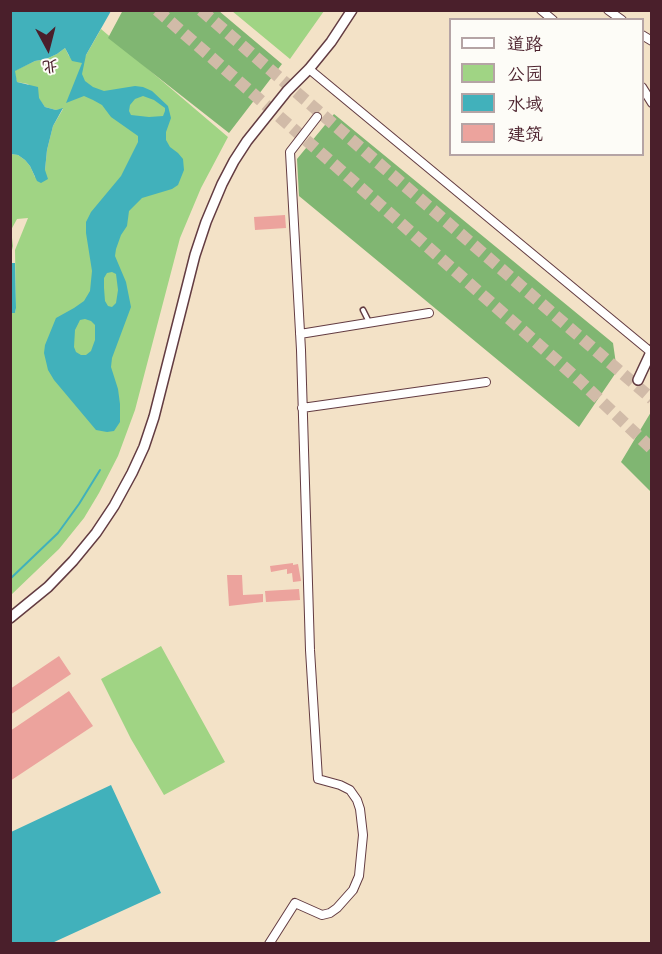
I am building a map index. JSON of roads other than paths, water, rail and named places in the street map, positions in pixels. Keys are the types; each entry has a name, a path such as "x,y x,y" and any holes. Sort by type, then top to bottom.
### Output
{"street":[{"path":"10,618 48,587 73,561 114,506 144,447 154,417 195,255 222,184 247,141 286,91 332,42 352,10"},
{"path":"309,69 651,352 638,380 651,366"},
{"path":"269,944 295,903 322,915 338,908 352,890 359,876 363,835 360,809 350,790 340,784 318,779 310,650 300,334 290,152 317,117"},
{"path":"300,334 429,313"},
{"path":"302,408 486,382"}],"lane":[{"path":"363,310 369,323"}],"water":[{"path":"10,11 111,11 86,55 82,74 85,81 104,91 135,86 152,91 168,106 171,118 166,140 183,159 184,170 178,185 142,198 129,211 127,226 116,249 115,256 126,282 131,307 112,358 111,367 120,404 120,422 114,431 96,430 54,380 48,370 44,353 56,318 84,301 90,291 92,271 86,222 91,212 121,176 138,142 138,136 111,117 102,105 93,100 84,96 66,103 82,63 72,61 65,48 57,54 15,71 17,82 38,87 39,98 45,107 56,110 63,108 53,126 47,150 45,170 48,179 41,183 37,181 25,160 18,155 11,154","holes":["143,96 165,108 163,116 131,115 130,105 135,99","107,273 116,274 118,290 116,303 112,307 108,306 105,301 104,278","85,319 95,325 95,340 91,351 86,355 76,352 74,347 75,330 80,320"]},
{"path":"11,263 15,263 15,313 11,313"},
{"path":"111,785 161,893 52,943 11,943 11,832"}],"waterway":[{"path":"10,579 58,533 100,470"}],"tunnel":[{"path":"157,10 580,381 652,449"},
{"path":"201,10 652,399"}]}
